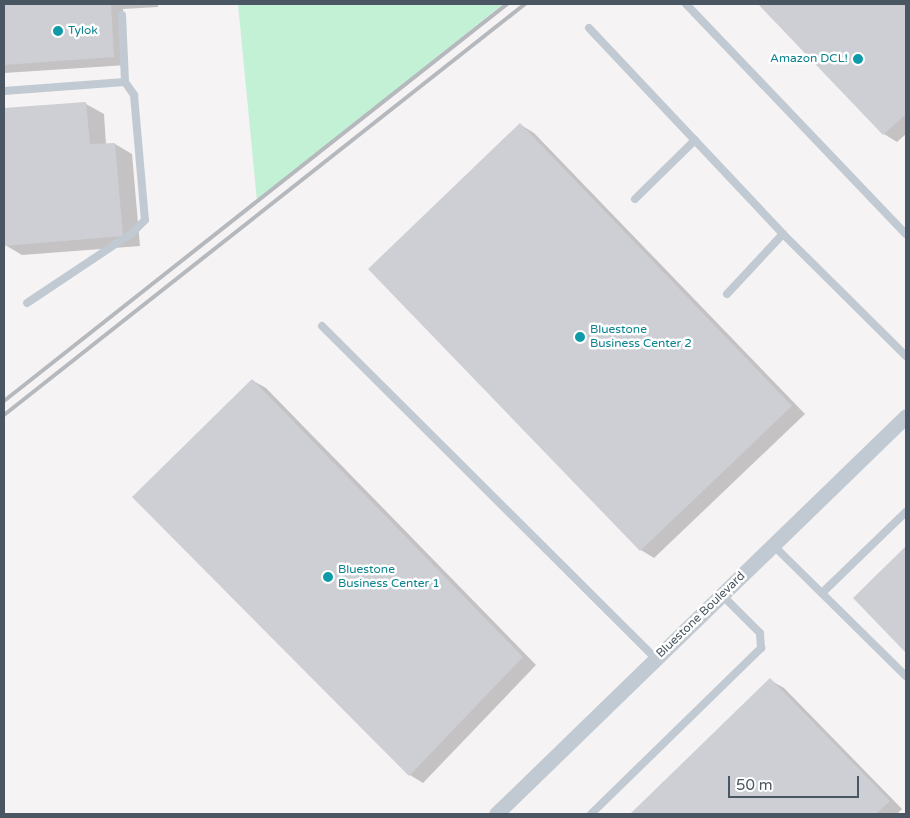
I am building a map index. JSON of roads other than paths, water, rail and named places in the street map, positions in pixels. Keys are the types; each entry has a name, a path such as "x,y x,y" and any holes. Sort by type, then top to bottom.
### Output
{"street":[{"name":"Bluestone Boulevard","path":"496,814 906,416"}],"lane":[{"path":"686,4 906,234"},
{"path":"27,303 132,233 145,220 134,95 125,82 122,15"},
{"path":"589,28 783,234 906,356"},
{"path":"4,91 125,82"},
{"path":"635,199 695,140"},
{"path":"727,294 783,234"},
{"path":"322,326 656,659"},
{"path":"822,593 906,512"},
{"path":"773,545 906,676"},
{"path":"592,814 761,648 760,633 722,595"}],"railway":[{"path":"4,401 507,4"},
{"path":"4,415 525,4"}],"place":[{"name":"Tylok","path":"58,31"},
{"name":"Amazon DCL!","path":"858,59"},
{"name":"Bluestone Business Center 2","path":"580,337"},
{"name":"Bluestone Business Center 1","path":"328,577"}]}
